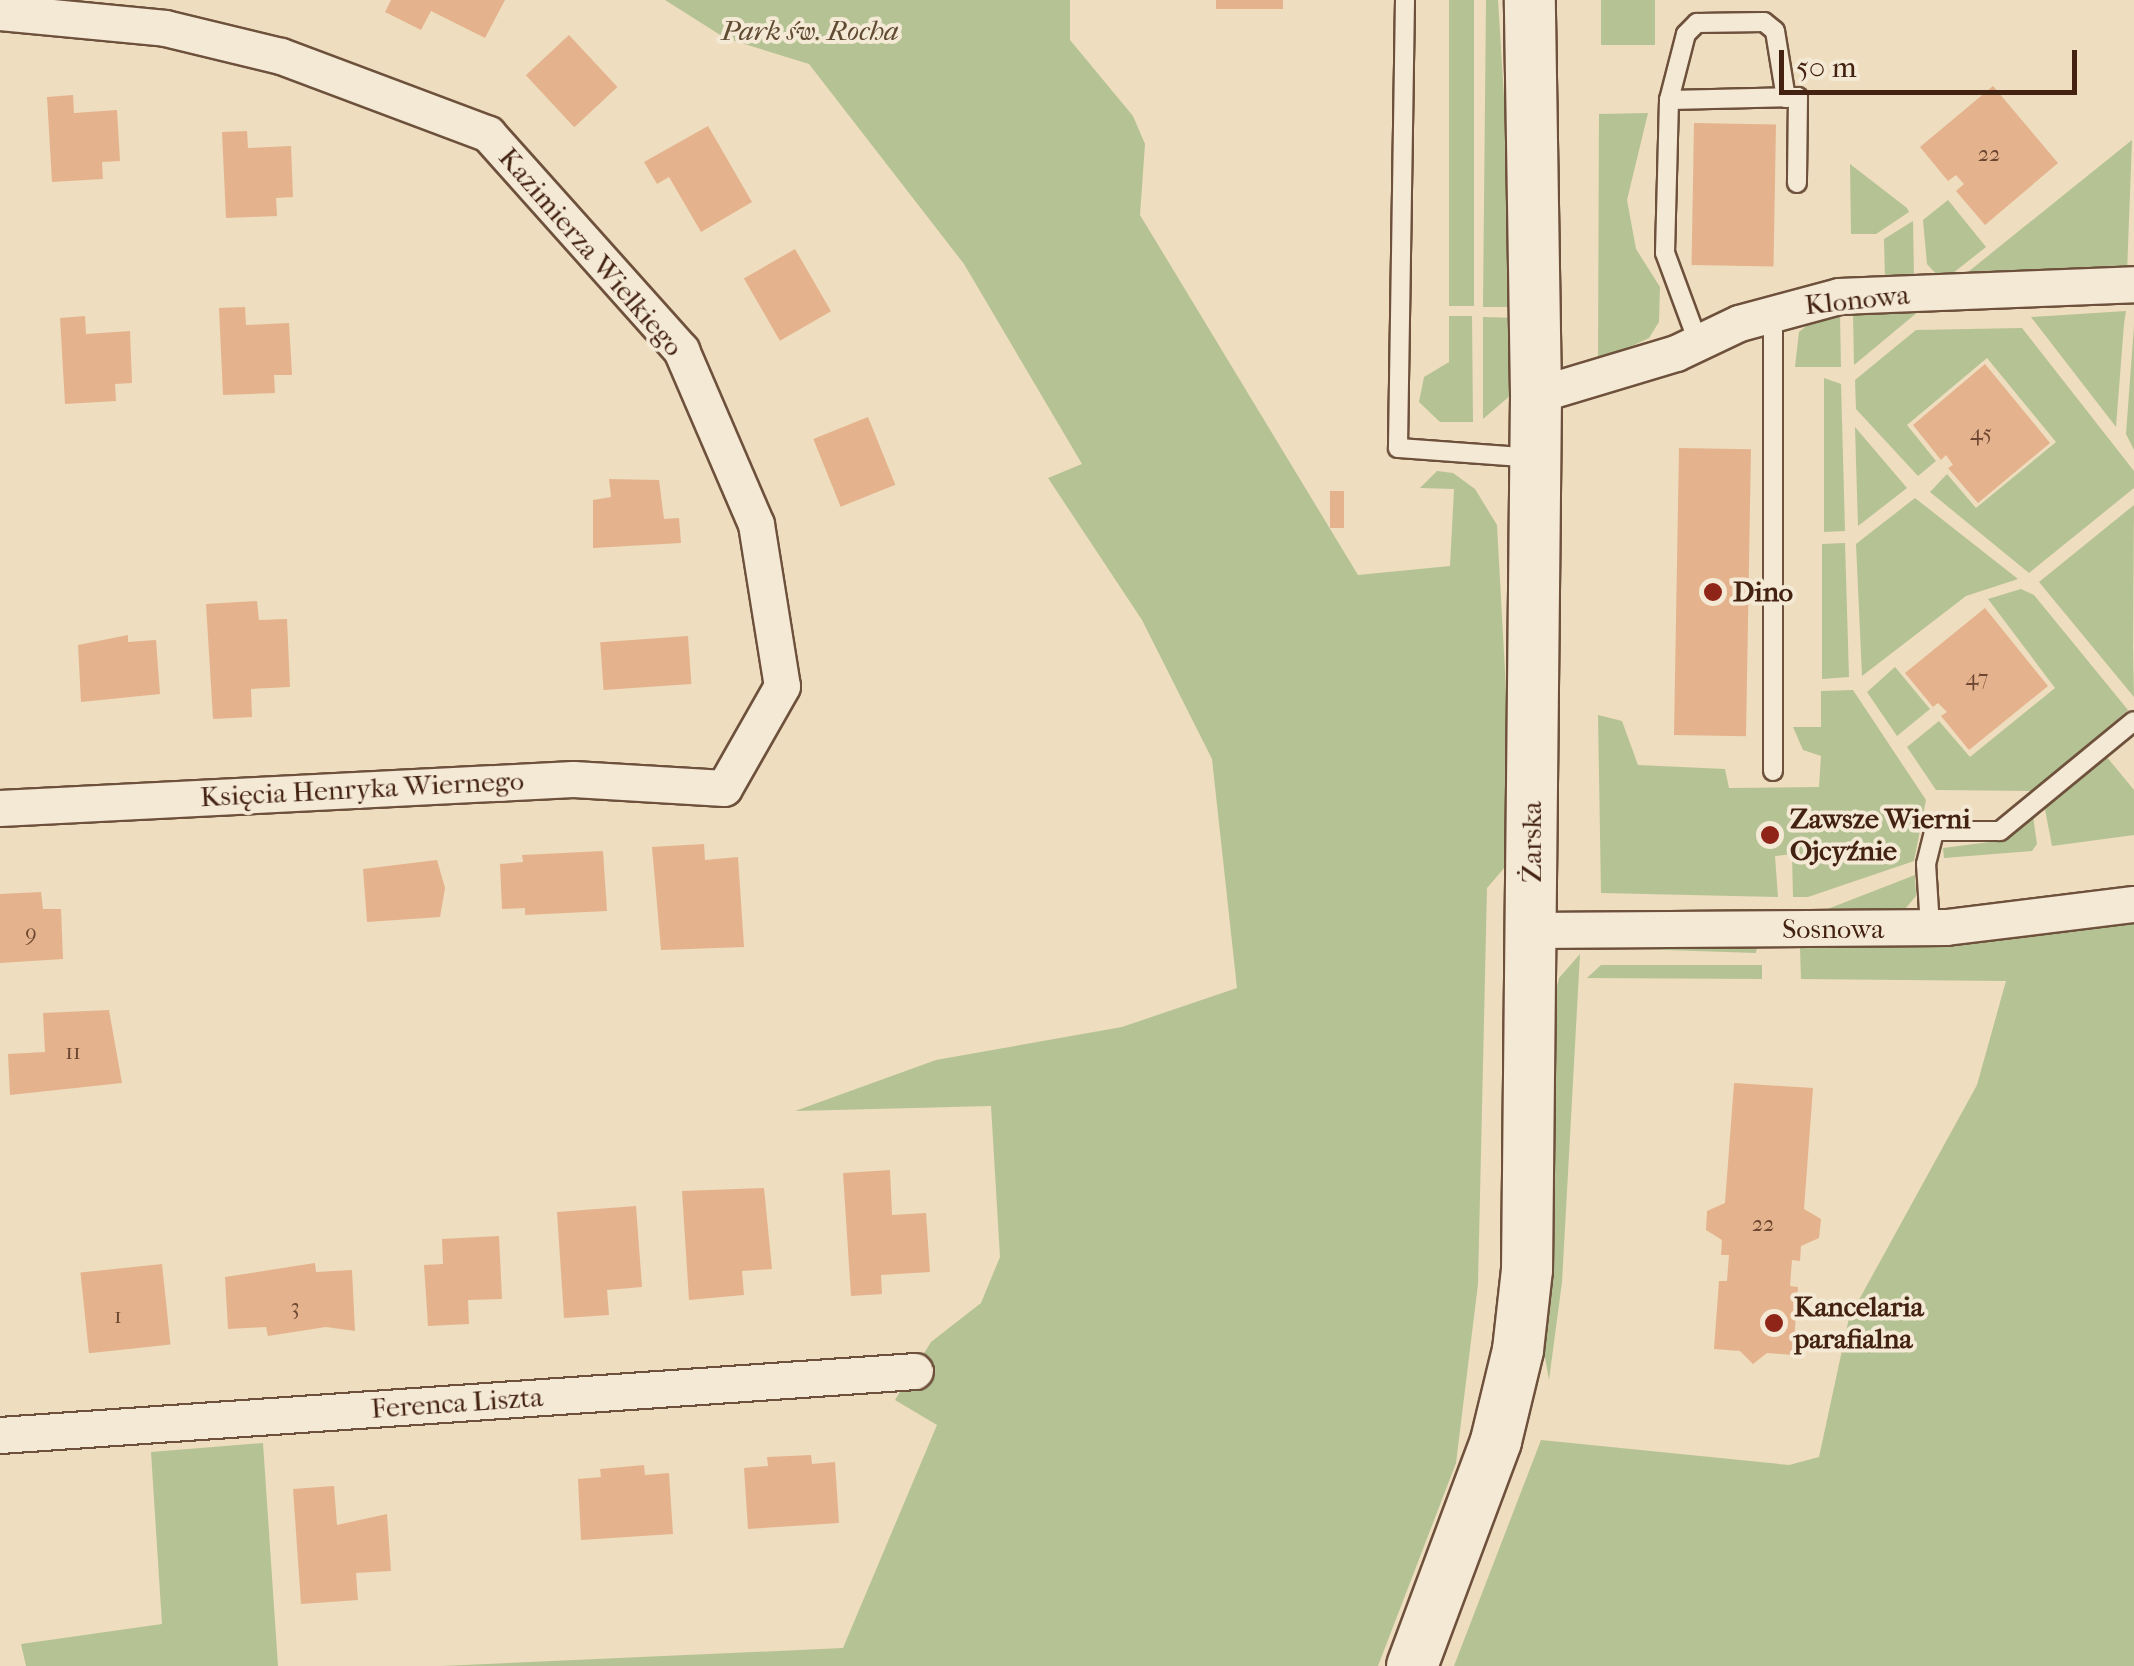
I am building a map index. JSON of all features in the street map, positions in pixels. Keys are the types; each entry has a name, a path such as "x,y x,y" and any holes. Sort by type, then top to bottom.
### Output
{"street":[{"name":"Żarska","path":"1412,1666 1472,1514 1518,1350 1526,1270 1536,396 1530,0"},
{"name":"Kazimierza Wielkiego","path":"0,12 165,28 281,56 488,134 681,350 756,524 782,686 724,788"},
{"name":"Klonowa","path":"1536,396 1698,342 1773,312 1839,296 2134,284"},
{"name":"Księcia Henryka Wiernego","path":"0,808 574,779 724,788"},
{"name":"Sosnowa","path":"1531,930 1930,927 2134,904"},
{"name":"Ferenca Liszta","path":"0,1436 915,1371"}],"lane":[{"path":"1406,0 1398,448 1534,458"},
{"path":"1698,342 1665,252 1669,100 1686,34 1698,22 1764,22 1774,31 1786,98"},
{"path":"1669,100 1798,97 1797,183"},
{"path":"1772,772 1773,312"},
{"path":"1930,927 1926,864 1934,831 2000,830 2134,721"}],"green space":[{"name":"Park św. Rocha","path":"665,0 1070,0 1070,40 1133,116 1145,144 1140,215 1358,575 1450,566 1454,489 1420,488 1437,471 1453,473 1475,489 1497,525 1512,799 1511,860 1487,888 1478,1284 1456,1463 1378,1666 441,1666 843,1648 937,1425 895,1400 931,1342 981,1303 1000,1257 991,1106 795,1111 936,1060 1122,1027 1237,988 1212,759 1142,620 1048,478 1082,464 964,264 809,64 725,38"},
{"path":"1449,0 1474,0 1474,306 1449,306"},
{"path":"1486,0 1498,0 1517,307 1483,307"},
{"path":"1601,0 1655,0 1655,45 1601,45"},
{"path":"1648,113 1627,200 1636,249 1660,287 1659,322 1649,338 1598,362 1599,114"},
{"path":"2132,140 2127,273 1963,276"},
{"path":"1850,164 1909,212 1876,234 1851,234"},
{"path":"1948,200 1986,247 1948,277 1938,276 1927,264 1923,220"},
{"path":"1913,221 1914,277 1885,278 1884,239"},
{"path":"1919,311 1854,365 1853,314"},
{"path":"2126,311 2124,324 2116,427 2031,317"},
{"path":"1840,315 1841,367 1795,367 1799,332 1816,318"},
{"path":"1449,316 1472,316 1473,422 1440,422 1419,402 1424,377 1449,362"},
{"path":"1483,317 1518,318 1512,394 1483,419"},
{"path":"2134,326 2134,450 2126,434"},
{"path":"2022,328 2134,471 2134,488 2029,573 1930,492 1947,474 1976,508 2056,442 1987,358 1907,425 1936,461 1918,476 1856,409 1855,380 1916,330"},
{"path":"1824,378 1841,384 1845,531 1824,532"},
{"path":"1855,427 1907,488 1858,526"},
{"path":"1915,498 2018,579 1966,596 1862,676 1856,544"},
{"path":"2134,505 2133,649 2134,697 2039,582"},
{"path":"1845,543 1849,677 1822,679 1822,544"},
{"path":"2021,589 2034,595 2128,710 2034,791 1936,790 1907,747 1939,721 1970,757 2055,688 1988,599"},
{"path":"1895,667 1930,709 1897,736 1867,692"},
{"path":"1853,690 1926,800 1914,861 1808,897 1793,897 1792,854 1775,856 1778,897 1601,893 1598,715 1622,721 1638,765 1725,769 1729,788 1819,787 1821,756 1803,750 1793,727 1821,727 1821,691"},
{"path":"2106,756 2134,790 2134,835 2052,846 2045,809"},
{"path":"2033,816 2037,844 2032,851 1944,858 1943,848 2005,840"},
{"path":"1915,875 1916,896 1905,909 1825,910"},
{"path":"2134,922 2134,1666 1454,1666 1541,1440 1789,1465 1819,1457 1849,1318 1977,1085 2006,981 1801,979 1800,947 1939,944"},
{"path":"1757,947 1756,953 1606,948"},
{"path":"1580,954 1562,1282 1549,1380 1542,1340 1553,1002 1559,978"},
{"path":"1601,965 1762,965 1762,979 1587,978"},
{"path":"263,1443 278,1666 26,1666 21,1644 162,1624 151,1452"}],"building":[{"path":"391,0 505,0 485,38 431,11 421,30 385,12"},
{"path":"1216,0 1283,0 1283,9 1216,9"},
{"path":"569,35 617,87 574,127 526,75"},
{"path":"1993,86 2058,163 1985,225 1956,191 1964,184 1956,175 1948,181 1920,147"},
{"path":"73,95 74,113 117,110 120,161 102,162 103,179 52,182 47,97"},
{"path":"1694,123 1776,124 1774,266 1692,265"},
{"path":"708,126 752,202 701,232 669,177 657,184 644,162"},
{"path":"247,131 248,148 291,146 293,197 276,198 277,216 226,218 222,132"},
{"path":"795,249 831,311 780,341 744,278"},
{"path":"245,307 246,325 289,323 292,375 274,375 275,393 223,395 219,308"},
{"path":"85,316 86,334 130,331 132,383 115,384 116,401 65,404 60,318"},
{"path":"1985,364 2050,443 1978,503 1948,468 1953,465 1946,455 1941,460 1913,425"},
{"path":"868,417 895,485 841,507 813,439"},
{"name":"Dino","path":"1679,448 1751,449 1746,736 1674,735"},
{"path":"609,479 659,480 664,519 679,518 681,543 593,548 593,500 611,497"},
{"path":"1330,491 1344,491 1344,528 1330,528"},
{"path":"257,601 259,620 287,619 290,687 251,689 252,717 213,719 206,604"},
{"path":"1985,608 2048,686 1969,750 1941,716 1947,712 1938,703 1933,707 1905,673"},
{"path":"128,635 128,642 156,640 160,694 81,702 78,645"},
{"path":"688,636 691,684 604,690 600,642"},
{"path":"704,844 705,860 738,857 744,947 661,950 652,847"},
{"path":"603,851 607,911 525,915 525,908 502,909 500,864 523,862 522,855"},
{"path":"437,860 445,888 440,917 367,922 363,869"},
{"path":"41,892 43,909 61,909 63,959 0,963 0,894"},
{"path":"109,1010 122,1083 10,1095 8,1054 45,1052 43,1013"},
{"path":"1734,1083 1813,1088 1804,1209 1821,1219 1819,1238 1801,1246 1800,1261 1792,1260 1790,1286 1798,1287 1793,1355 1767,1353 1753,1364 1740,1351 1714,1349 1719,1281 1727,1281 1729,1255 1721,1255 1722,1240 1706,1230 1707,1211 1725,1203"},
{"path":"890,1170 892,1215 926,1213 930,1272 881,1275 882,1294 851,1296 843,1173"},
{"path":"764,1188 772,1269 742,1271 744,1295 689,1300 682,1191"},
{"path":"636,1206 642,1287 607,1290 609,1315 564,1318 557,1212"},
{"path":"499,1236 502,1299 468,1300 469,1324 428,1326 424,1265 443,1264 442,1239"},
{"path":"315,1263 316,1272 352,1270 355,1331 326,1327 268,1336 266,1327 228,1329 225,1277"},
{"path":"162,1264 170,1345 89,1353 80,1273"},
{"path":"811,1455 812,1464 835,1462 839,1523 748,1529 744,1468 768,1466 767,1457"},
{"path":"644,1465 645,1475 669,1473 673,1534 581,1540 578,1479 601,1477 600,1469"},
{"path":"334,1486 337,1525 387,1514 391,1571 356,1573 358,1600 301,1604 293,1489"}],"place":[{"name":"Dino","path":"1713,592"},
{"name":"Zawsze Wierni Ojcyźnie","path":"1770,835"},
{"name":"Kancelaria parafialna","path":"1774,1323"}]}
